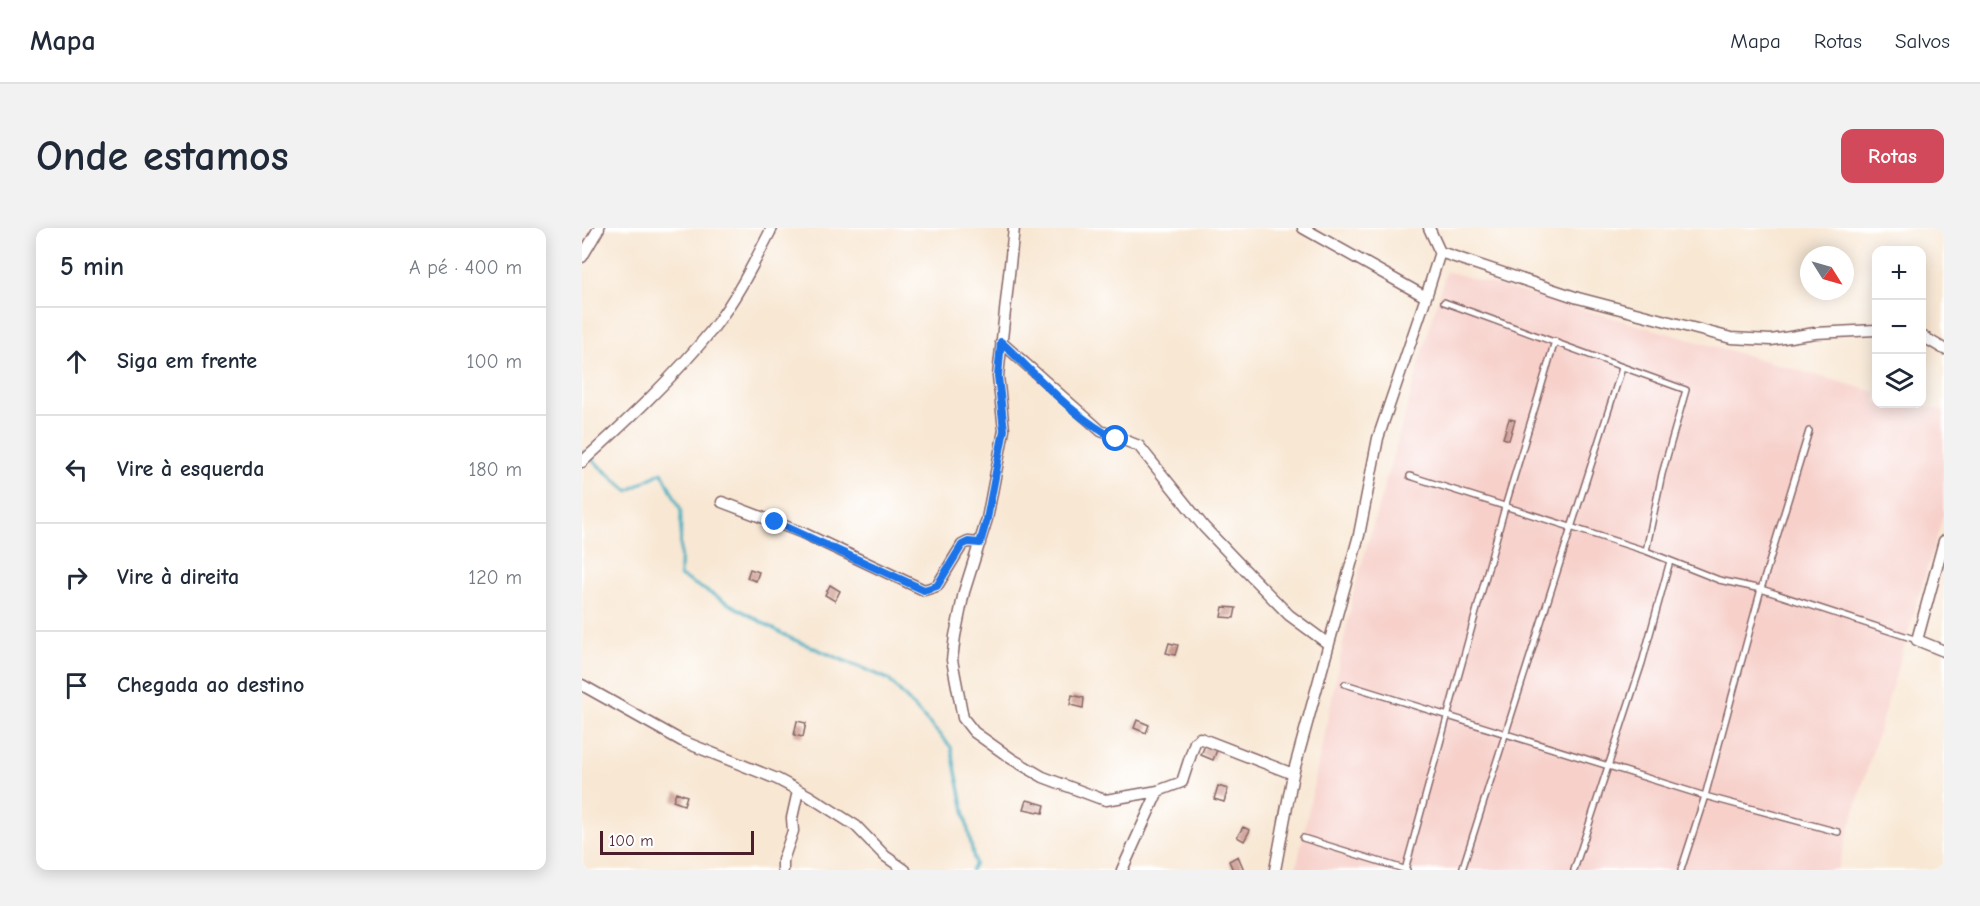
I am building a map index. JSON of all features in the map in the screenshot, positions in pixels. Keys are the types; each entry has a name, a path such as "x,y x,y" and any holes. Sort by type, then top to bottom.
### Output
{"street":[{"path":"582,257 599,228"},
{"path":"582,462 629,418 711,330 731,302 772,228"},
{"path":"1014,228 998,376 1004,430 987,519 957,622 952,660 963,718 969,727 1012,759 1043,777 1099,798 1158,791 1182,782 1195,742 1200,738 1293,774"},
{"path":"1303,228 1426,297"},
{"path":"1275,870 1293,774 1327,643 1359,535 1378,438 1440,252 1429,228"},
{"path":"1440,252 1578,298 1731,338 1771,340 1815,333 1872,330"},
{"path":"1926,338 1944,349"},
{"path":"1001,342 1101,431 1139,446 1204,527 1244,569 1289,615 1327,643"},
{"path":"722,502 803,533 924,590 937,586 962,545 968,542 980,543"},
{"path":"1943,650 1917,640 1944,541"},
{"path":"582,685 682,741 777,779 798,791 856,826 885,856 905,870"},
{"path":"783,870 783,860 793,831 793,807 798,791"},
{"path":"1122,870 1158,791"}],"lane":[{"path":"1444,302 1555,341 1622,368 1682,386 1686,390 1662,474 1646,551"},
{"path":"1303,838 1406,870 1505,507 1555,341"},
{"path":"1462,870 1622,368"},
{"path":"1681,870 1705,796 1761,589 1809,431"},
{"path":"1410,476 1646,551 1719,580 1761,589 1917,640"},
{"path":"1574,870 1642,663 1670,561"},
{"path":"1345,684 1705,796 1838,832"}],"shaded area":[{"path":"1446,271 1872,391 1872,408 1926,406 1944,411 1944,513 1837,870 1296,870 1354,591"}],"building":[{"path":"1509,419 1515,420 1509,440 1503,438"},
{"path":"750,569 759,572 756,581 747,578"},
{"path":"830,585 840,591 835,601 825,595"},
{"path":"1223,607 1236,608 1234,618 1221,617"},
{"path":"1169,643 1178,645 1175,655 1166,653"},
{"path":"1072,695 1084,698 1083,708 1070,705"},
{"path":"1137,720 1149,725 1146,733 1134,728"},
{"path":"797,721 806,723 803,737 794,735"},
{"path":"1205,745 1217,750 1213,760 1201,755"},
{"path":"1218,786 1228,789 1224,802 1214,799"},
{"path":"676,792 687,796 684,805 673,801"},
{"path":"1027,800 1045,805 1043,813 1024,809"},
{"path":"1243,827 1250,830 1244,841 1237,837"},
{"path":"1238,856 1244,870 1233,870 1229,861"}],"waterway":[{"path":"582,451 628,491 662,472 681,510 680,576 790,638 888,679 951,747 975,864 971,870"}],"route":[{"path":"775,522 924,590 937,586 962,545 968,542 980,543 987,519 1004,430 998,376 1001,342 1071,406 1101,431 1116,439"}]}
